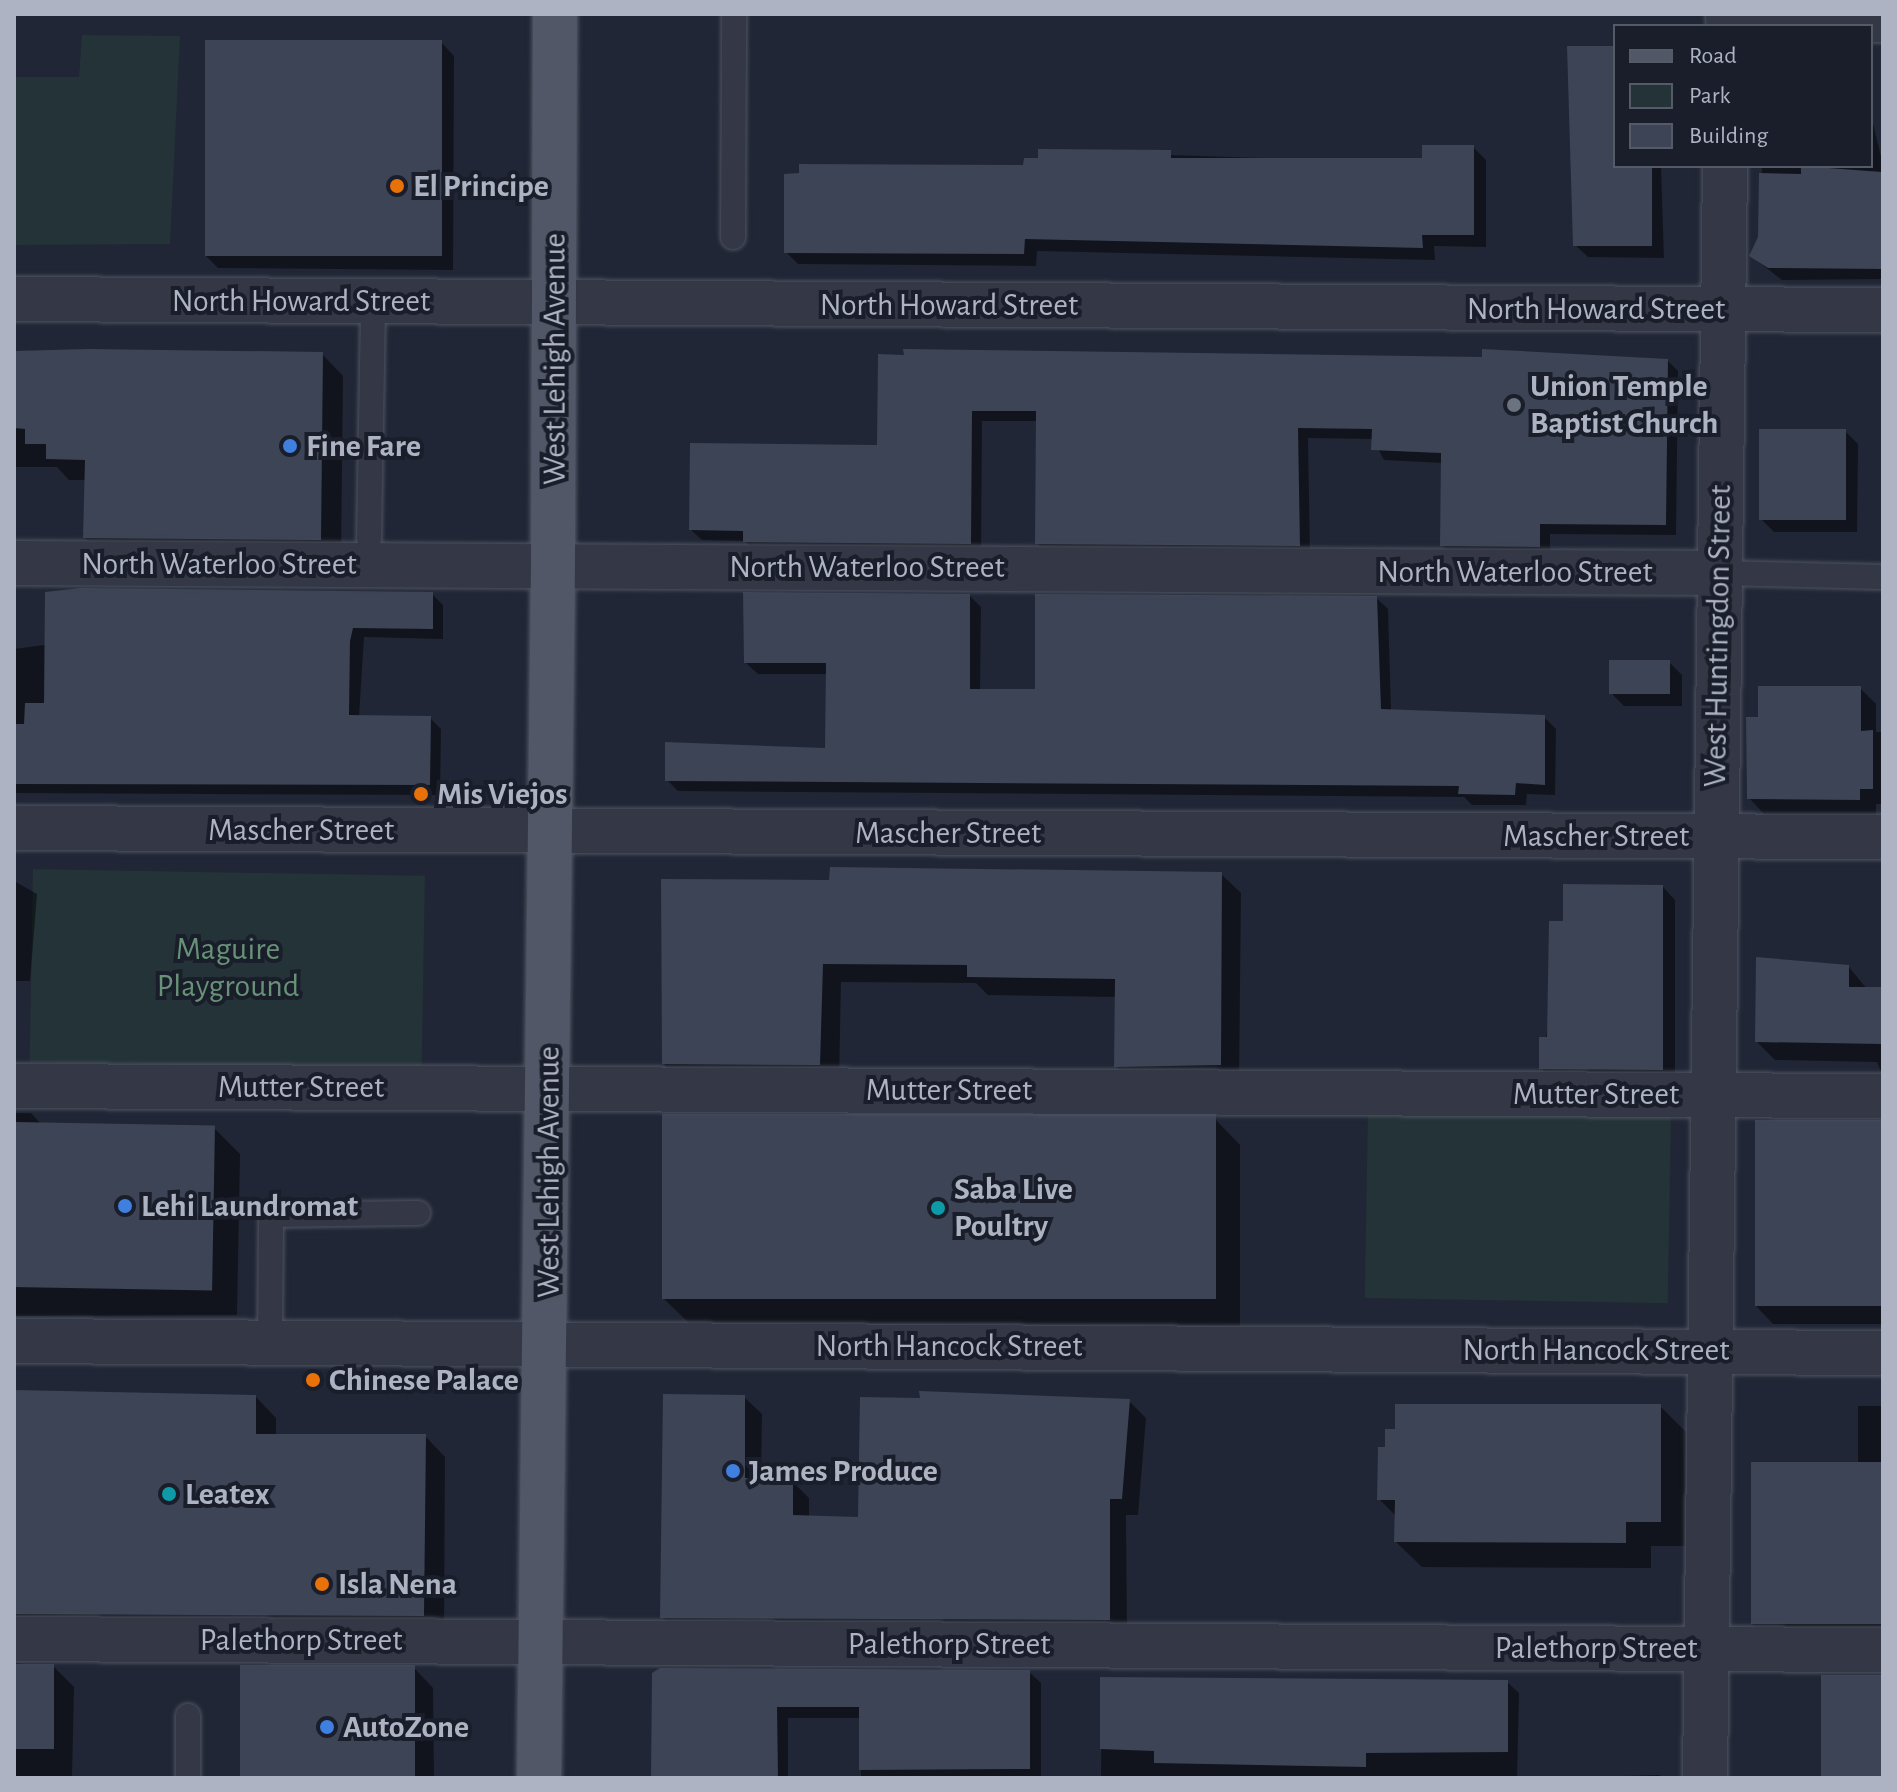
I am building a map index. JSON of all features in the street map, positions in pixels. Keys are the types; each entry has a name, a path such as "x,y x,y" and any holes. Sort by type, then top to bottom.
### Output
{"main road":[{"name":"West Lehigh Avenue","path":"539,1778 548,1343 556,302 555,14"}],"street":[{"path":"1728,20 1883,20"},
{"name":"West Huntingdon Street","path":"1705,1778 1710,1095 1725,168"},
{"name":"North Howard Street","path":"14,299 1883,310"},
{"name":"North Waterloo Street","path":"14,563 553,562 1720,573"},
{"name":"Mascher Street","path":"14,828 1883,837"},
{"name":"Mutter Street","path":"14,1086 1883,1096"},
{"name":"North Hancock Street","path":"14,1341 1883,1353"},
{"name":"Palethorp Street","path":"14,1639 1883,1650"}],"lane":[{"path":"733,237 734,14"},
{"path":"369,539 373,301"},
{"path":"1720,573 1883,577"},
{"path":"270,1342 271,1215 418,1213"},
{"path":"188,1716 188,1778"}],"green space":[{"path":"82,35 180,36 170,244 14,245 14,77 79,77"},
{"name":"Maguire Playground","path":"33,869 425,876 422,1069 30,1062"},
{"path":"1368,1110 1671,1115 1668,1303 1365,1298"}],"building":[{"path":"205,40 442,40 442,256 205,256"},
{"path":"1567,46 1613,46 1613,168 1652,168 1652,246 1573,246"},
{"path":"1422,145 1474,145 1474,235 1422,235 1423,248 1025,239 1024,254 784,253 784,174 799,173 799,164 1023,165 1024,158 1038,158 1038,149 1171,150 1171,158 1422,158"},
{"path":"1801,168 1882,172 1883,269 1768,268 1749,256 1758,237 1759,173 1801,174"},
{"path":"903,349 1482,357 1482,349 1668,359 1666,525 1540,524 1540,547 1440,546 1441,453 1371,450 1372,429 1298,428 1300,546 1035,544 1036,411 972,411 971,544 743,542 743,531 689,530 690,443 877,445 878,354 904,355"},
{"path":"14,351 323,352 321,540 83,538 85,460 46,459 46,444 25,444 25,429 14,428"},
{"path":"1759,429 1846,429 1846,520 1759,520"},
{"path":"81,588 433,592 433,629 353,628 350,641 349,715 431,716 430,785 14,784 14,724 24,724 25,703 44,703 45,592"},
{"path":"743,592 970,594 970,689 1035,689 1035,594 1377,596 1381,709 1545,715 1545,785 1516,783 1515,795 1458,794 1459,786 665,781 665,742 825,748 826,663 744,663"},
{"path":"1609,660 1670,660 1670,694 1609,694"},
{"path":"1758,686 1861,686 1861,731 1873,730 1873,789 1860,789 1860,800 1747,799 1746,717 1758,717"},
{"path":"830,867 1222,872 1221,1065 1114,1067 1115,979 967,977 967,965 823,964 820,1065 662,1064 661,879 829,880"},
{"path":"1563,884 1663,885 1663,1070 1539,1069 1539,1037 1547,1037 1549,921 1563,921"},
{"path":"1756,957 1849,965 1849,987 1883,987 1883,1044 1755,1042"},
{"name":"Saba Live Poultry","path":"662,1114 1216,1114 1216,1299 662,1299"},
{"path":"1755,1120 1883,1120 1883,1306 1755,1306"},
{"name":"Lehi Laundromat","path":"14,1122 215,1126 212,1290 14,1287"},
{"path":"14,1390 256,1395 256,1434 426,1434 424,1616 14,1614"},
{"path":"919,1391 1130,1399 1122,1499 1110,1499 1110,1620 660,1618 663,1394 745,1395 745,1478 793,1479 793,1515 858,1517 860,1397 920,1398"},
{"path":"1395,1404 1661,1404 1661,1522 1626,1522 1626,1543 1394,1542 1395,1500 1377,1500 1378,1447 1385,1447 1385,1429 1395,1429"},
{"path":"1751,1462 1883,1462 1883,1624 1751,1624"},
{"path":"14,1664 54,1664 54,1749 14,1749"},
{"name":"AutoZone","path":"240,1665 415,1665 415,1778 240,1778"},
{"path":"660,1668 1030,1670 1030,1769 859,1770 859,1707 777,1707 778,1778 651,1778 652,1673"},
{"path":"1821,1675 1883,1675 1883,1778 1821,1778"},
{"path":"1100,1677 1508,1680 1508,1752 1366,1753 1366,1767 1154,1763 1154,1751 1100,1749"}],"place":[{"name":"El Principe","path":"397,186"},
{"name":"Union Temple Baptist Church","path":"1514,405"},
{"name":"Fine Fare","path":"290,446"},
{"name":"Mis Viejos","path":"421,794"},
{"name":"Lehi Laundromat","path":"125,1206"},
{"name":"Saba Live Poultry","path":"938,1208"},
{"name":"Chinese Palace","path":"313,1380"},
{"name":"James Produce","path":"733,1471"},
{"name":"Leatex","path":"169,1494"},
{"name":"Isla Nena","path":"322,1584"},
{"name":"AutoZone","path":"327,1727"}]}
